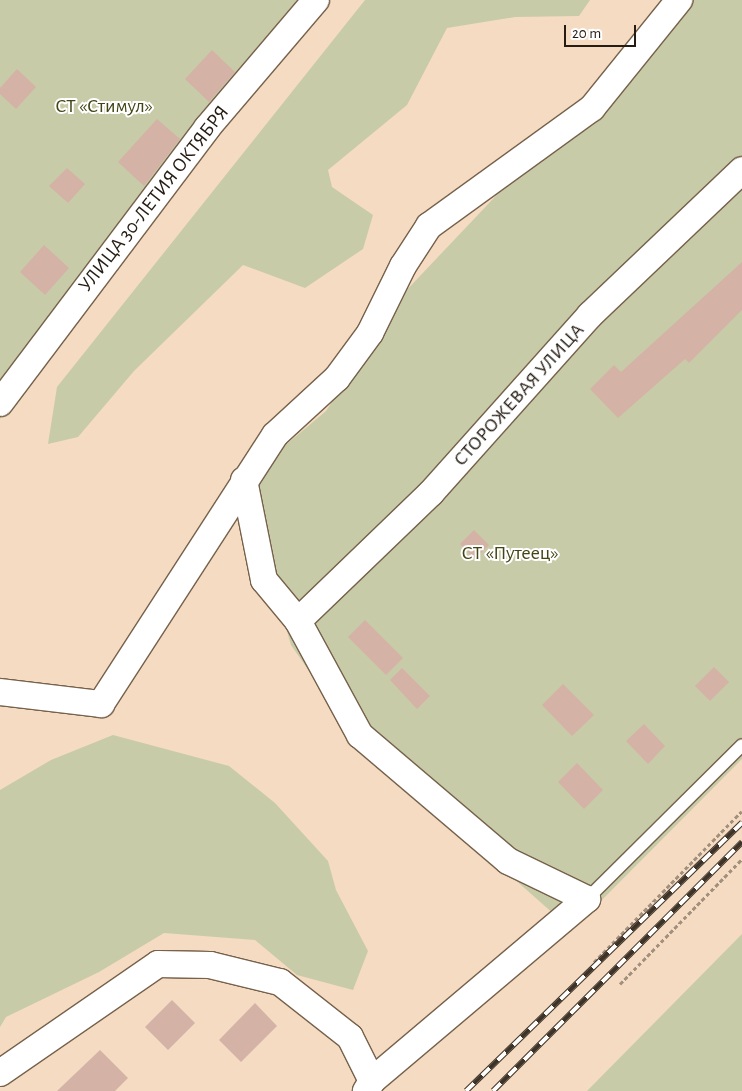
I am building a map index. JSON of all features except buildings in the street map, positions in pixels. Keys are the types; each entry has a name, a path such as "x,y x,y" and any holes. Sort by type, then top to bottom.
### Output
{"street":[{"name":"УЛИЦА 30-ЛЕТИЯ ОКТЯБРЯ","path":"0,403 207,128 316,0"},
{"path":"0,692 101,704 244,480 275,435 337,378 370,333 403,266 429,226 592,108 679,0"},
{"name":"СТОРОЖЕВАЯ УЛИЦА","path":"298,621 431,493 590,315 742,170"},
{"path":"0,1072 158,964 192,965 280,982 350,1037 369,1086 587,899 508,861 360,735 298,621 264,580 244,480"}],"lane":[{"path":"587,899 742,745"}],"path":[{"path":"594,962 742,811"},
{"path":"620,984 742,859"}],"green space":[{"name":"СТ «Стимул»","path":"0,0 328,0 111,262 0,419"},
{"path":"365,0 590,0 579,16 515,17 447,28 407,105 328,170 332,187 373,215 363,249 305,288 243,265 134,371 78,437 48,444 57,387"},
{"name":"СТ «Путеец»","path":"670,0 742,0 742,759 572,930 356,739 291,645 264,551 257,469 326,411 402,295 614,71"},
{"path":"113,735 229,766 275,803 328,861 336,890 368,951 353,990 297,975 255,940 164,933 99,972 6,1017 0,1027 0,790 51,760"},
{"path":"742,934 742,1091 587,1091"}],"railway":[{"path":"466,1091 742,823"},
{"path":"493,1091 742,842"}]}
